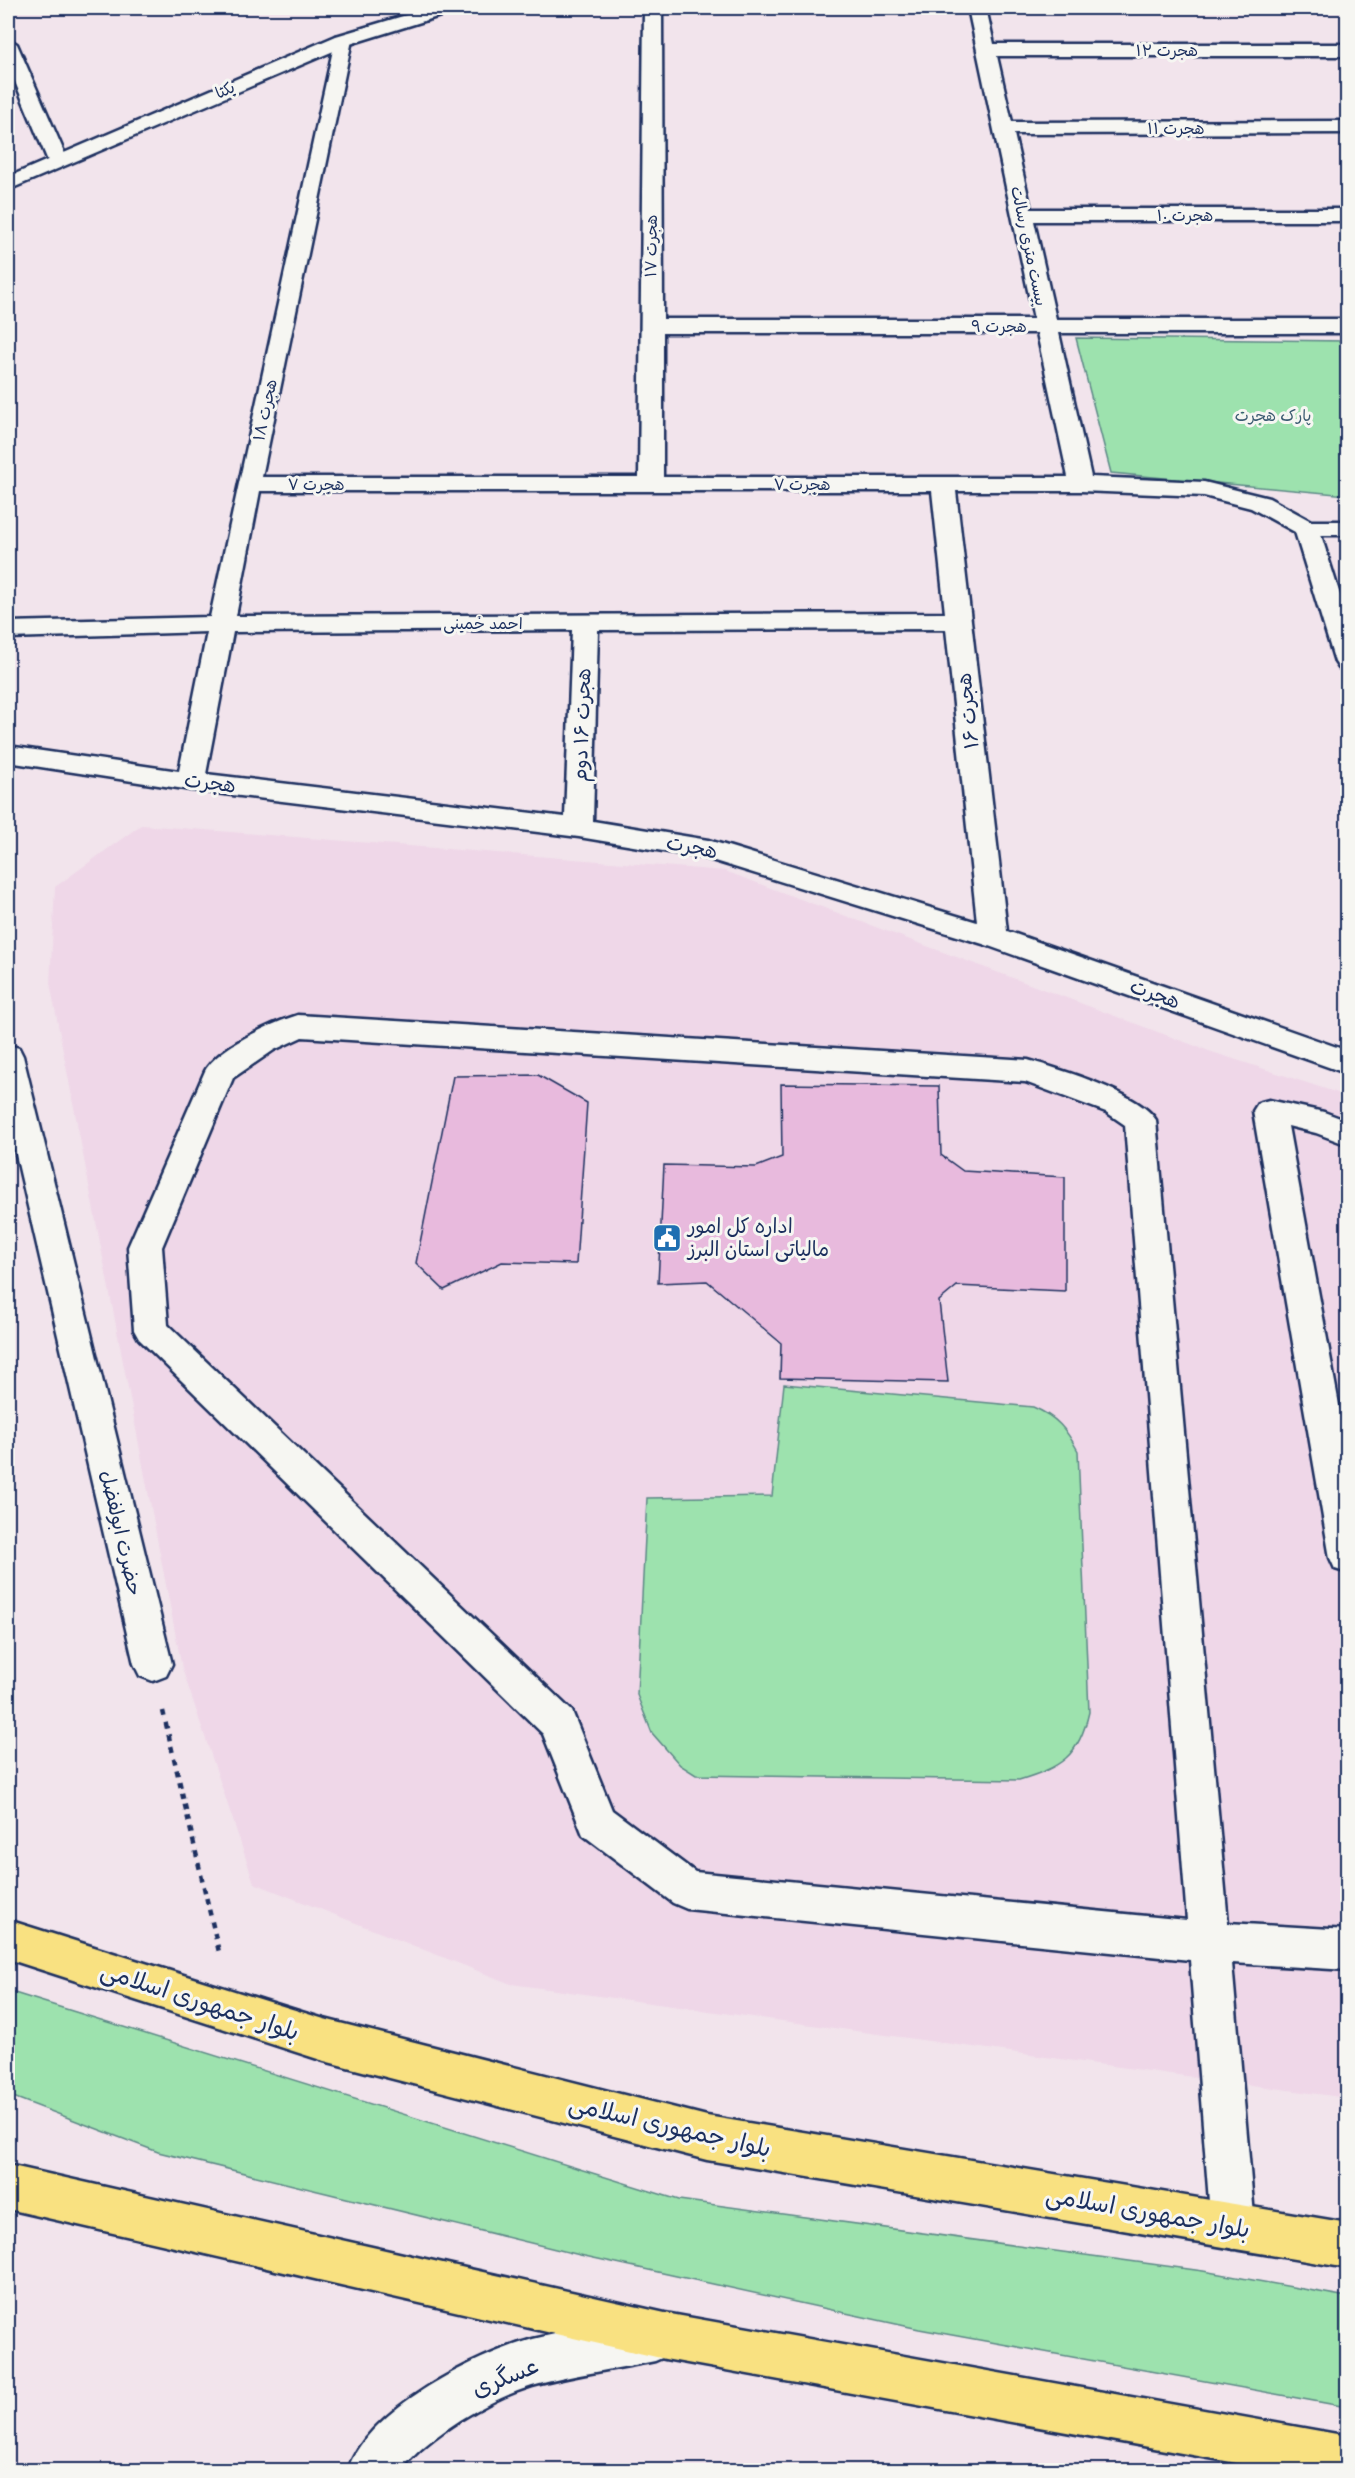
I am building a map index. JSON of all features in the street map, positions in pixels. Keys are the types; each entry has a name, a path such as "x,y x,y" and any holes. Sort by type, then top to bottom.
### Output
{"main road":[{"name":"بلوار جمهوری اسلامی","path":"8,1940 324,2040 706,2138 1347,2246"},
{"path":"8,2187 665,2336 1347,2460"}],"street":[{"name":"یکتا","path":"8,184 343,40 447,8"},
{"name":"هجرت ۱۷","path":"651,484 653,8"},
{"name":"بیست متری رسالت","path":"977,8 1081,484"},
{"name":"هجرت ۱۸","path":"191,781 249,484 343,40"},
{"path":"8,44 58,161"},
{"name":"هجرت ۱۲","path":"987,51 1347,50"},
{"name":"هجرت ۱۱","path":"1004,128 1347,128"},
{"name":"هجرت ۱۰","path":"1022,215 1347,215"},
{"name":"هجرت ۹","path":"650,326 1347,326"},
{"name":"هجرت ۷","path":"249,484 1081,484 1204,489 1260,503 1306,528 1347,528"},
{"name":"هجرت ۱۶","path":"943,484 993,937"},
{"path":"1306,528 1347,657"},
{"name":"احمد خمینی","path":"8,630 222,624 958,621"},
{"name":"هجرت ۱۶ دوم","path":"579,828 585,623"},
{"name":"هجرت","path":"8,754 191,781 579,828 708,849 993,937 1347,1063"},
{"path":"1233,2227 1210,1942 1140,1120 1117,1104 1029,1071 309,1026 298,1026 263,1042 220,1071 145,1247 151,1330 558,1722 597,1822 687,1890 1210,1942 1347,1950"},
{"name":"حضرت ابولفضل","path":"8,1056 153,1664"},
{"path":"1347,1134 1324,1123 1269,1111 1347,1558"},
{"name":"عسگری","path":"372,2470 396,2439 431,2413 479,2384 532,2363 665,2336"}],"path":[{"path":"153,1664 233,2011"}],"shaded area":[{"name":"اداره کل امور مالیاتی استان البرز","path":"141,825 725,871 1209,1051 1347,1096 1347,2098 511,1984 254,1883 182,1668 50,983 55,887"}],"green space":[{"name":"پارک هجرت","path":"1076,338 1347,341 1347,495 1111,473"},
{"path":"784,1384 1033,1407 1055,1420 1065,1430 1078,1451 1089,1712 1080,1740 1074,1750 1057,1765 1019,1780 696,1775 680,1765 652,1733 637,1695 647,1498 772,1496"},
{"path":"8,1991 679,2200 1203,2271 1347,2297 1347,2407 919,2329 580,2255 158,2152 8,2095"}],"building":[{"path":"538,1075 587,1103 576,1264 502,1262 444,1290 416,1263 453,1076"},
{"path":"781,1084 939,1086 941,1155 963,1171 1065,1177 1065,1291 957,1286 939,1301 948,1382 780,1378 781,1343 707,1281 658,1283 664,1165 756,1167 782,1157"}],"place":[{"name":"اداره کل امور مالیاتی استان البرز","path":"667,1238"}]}
